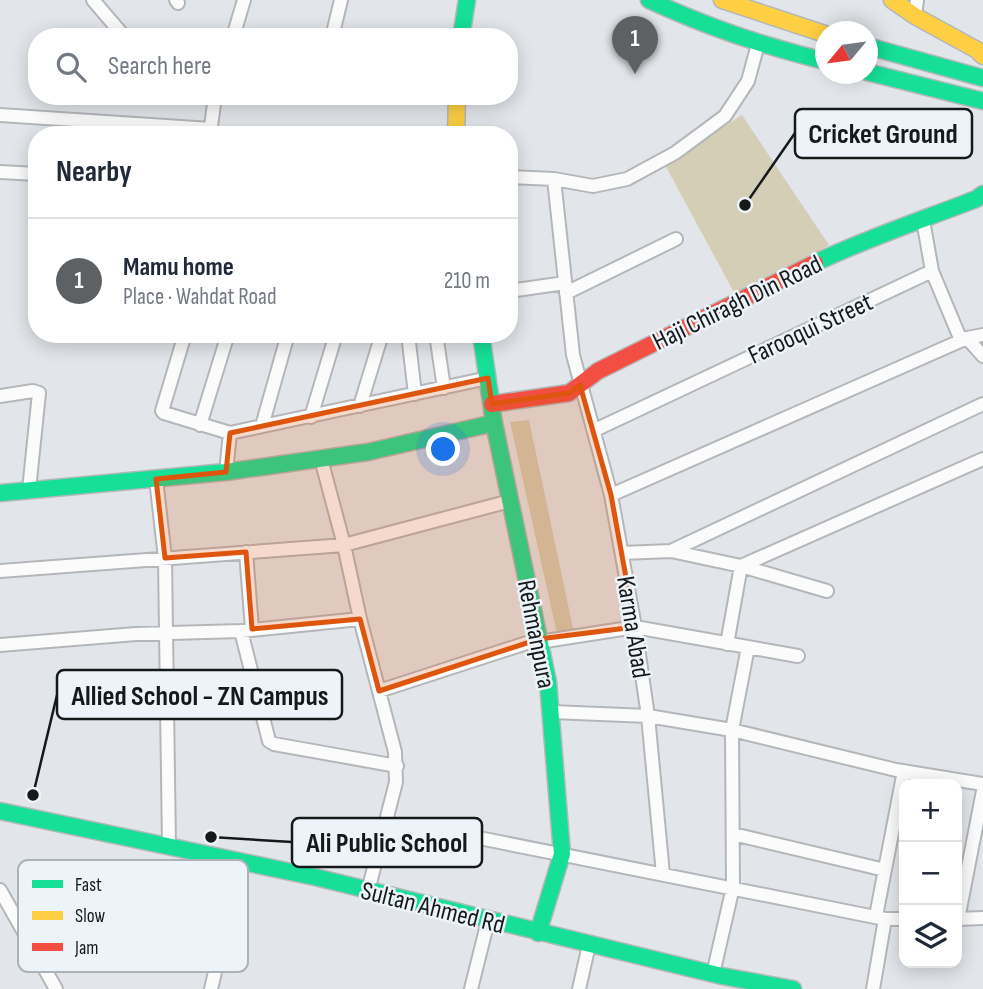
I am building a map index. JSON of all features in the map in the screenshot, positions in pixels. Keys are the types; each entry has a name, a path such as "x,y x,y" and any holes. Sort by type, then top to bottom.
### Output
{"street":[{"path":"93,0 117,28"},
{"path":"236,28 244,0"},
{"path":"334,28 341,0"},
{"path":"462,28 467,0"},
{"path":"649,0 704,25 758,44 815,58"},
{"path":"722,0 815,31"},
{"path":"892,0 916,8 983,56"},
{"path":"518,177 554,179 593,186 627,179 675,153 725,116 748,81 758,44"},
{"path":"878,49 983,78"},
{"path":"878,75 983,101"},
{"path":"212,126 214,105"},
{"path":"456,126 457,105"},
{"path":"0,115 139,126"},
{"path":"67,120 67,126"},
{"path":"0,172 28,174"},
{"name":"Karma Abad","path":"554,179 573,355 611,495 635,626 648,716 663,874"},
{"name":"Haji Chiragh Din Road","path":"492,404 569,393 598,371 850,246 923,220 983,194"},
{"path":"923,220 932,271 960,338 983,335"},
{"path":"518,291 566,288 676,239"},
{"name":"Farooqui Street","path":"595,430 932,271"},
{"path":"967,338 983,356"},
{"path":"611,495 967,338"},
{"path":"181,343 162,411 230,433 488,378"},
{"path":"200,425 225,343"},
{"path":"262,426 285,343"},
{"path":"311,417 333,343"},
{"path":"360,406 379,343"},
{"path":"409,343 415,394"},
{"path":"437,343 444,388"},
{"name":"Rehmanpura","path":"482,343 494,423 552,712 562,854 538,933"},
{"path":"0,396 33,391 39,393 29,490"},
{"path":"671,551 983,404"},
{"path":"0,493 156,480 321,459 369,452 494,423"},
{"path":"226,472 230,433"},
{"path":"321,459 397,766 396,782 368,891"},
{"path":"741,566 983,459"},
{"path":"156,480 166,558 169,846"},
{"path":"0,571 344,545 510,501"},
{"path":"622,553 671,551 741,566 827,591"},
{"path":"246,552 246,630 269,741 397,766"},
{"path":"727,643 741,566"},
{"path":"0,645 246,630 359,619"},
{"path":"379,691 539,640 635,626 798,656"},
{"path":"718,980 733,887 732,730 748,648"},
{"path":"552,712 648,716 732,730 904,771 983,784"},
{"path":"873,989 885,870 904,771"},
{"path":"960,905 983,791"},
{"name":"Sultan Ahmed Rd","path":"0,811 232,860"},
{"path":"449,832 899,919"},
{"path":"733,834 885,870"},
{"name":"Sultan Ahmed Rd","path":"248,864 589,945 718,980 793,989"},
{"path":"0,890 18,922"},
{"path":"962,919 982,919 983,934"},
{"path":"471,989 488,920"},
{"path":"579,989 589,945"},
{"path":"46,972 56,989"}],"highlighted area":[{"path":"488,378 492,404 569,393 580,385 611,495 635,627 539,639 379,691 360,619 252,629 246,552 165,558 156,479 226,472 230,433"}],"shaded area":[{"path":"742,115 829,245 737,298 665,165"},
{"path":"529,420 574,633 557,634 510,422"}],"traffic: fast":[{"path":"462,28 467,0"},
{"path":"649,0 736,35 815,58"},
{"path":"878,49 983,78"},
{"path":"878,75 983,101"},
{"path":"815,263 983,194"},
{"path":"482,343 494,423 548,682 562,854 538,933"},
{"path":"0,493 226,472 368,452 494,423"},
{"path":"0,811 234,860"},
{"path":"248,863 722,976 793,989"}],"traffic: slow":[{"path":"722,0 815,31"},
{"path":"892,0 983,56"},
{"path":"456,126 457,105"}],"traffic: jam":[{"path":"492,404 569,393 598,371 815,263"}],"place":[{"name":"Mamu home","path":"635,74"},
{"name":"Cricket Ground","path":"745,205"},
{"name":"Allied School - ZN Campus","path":"33,795"},
{"name":"Ali Public School","path":"211,837"}]}
